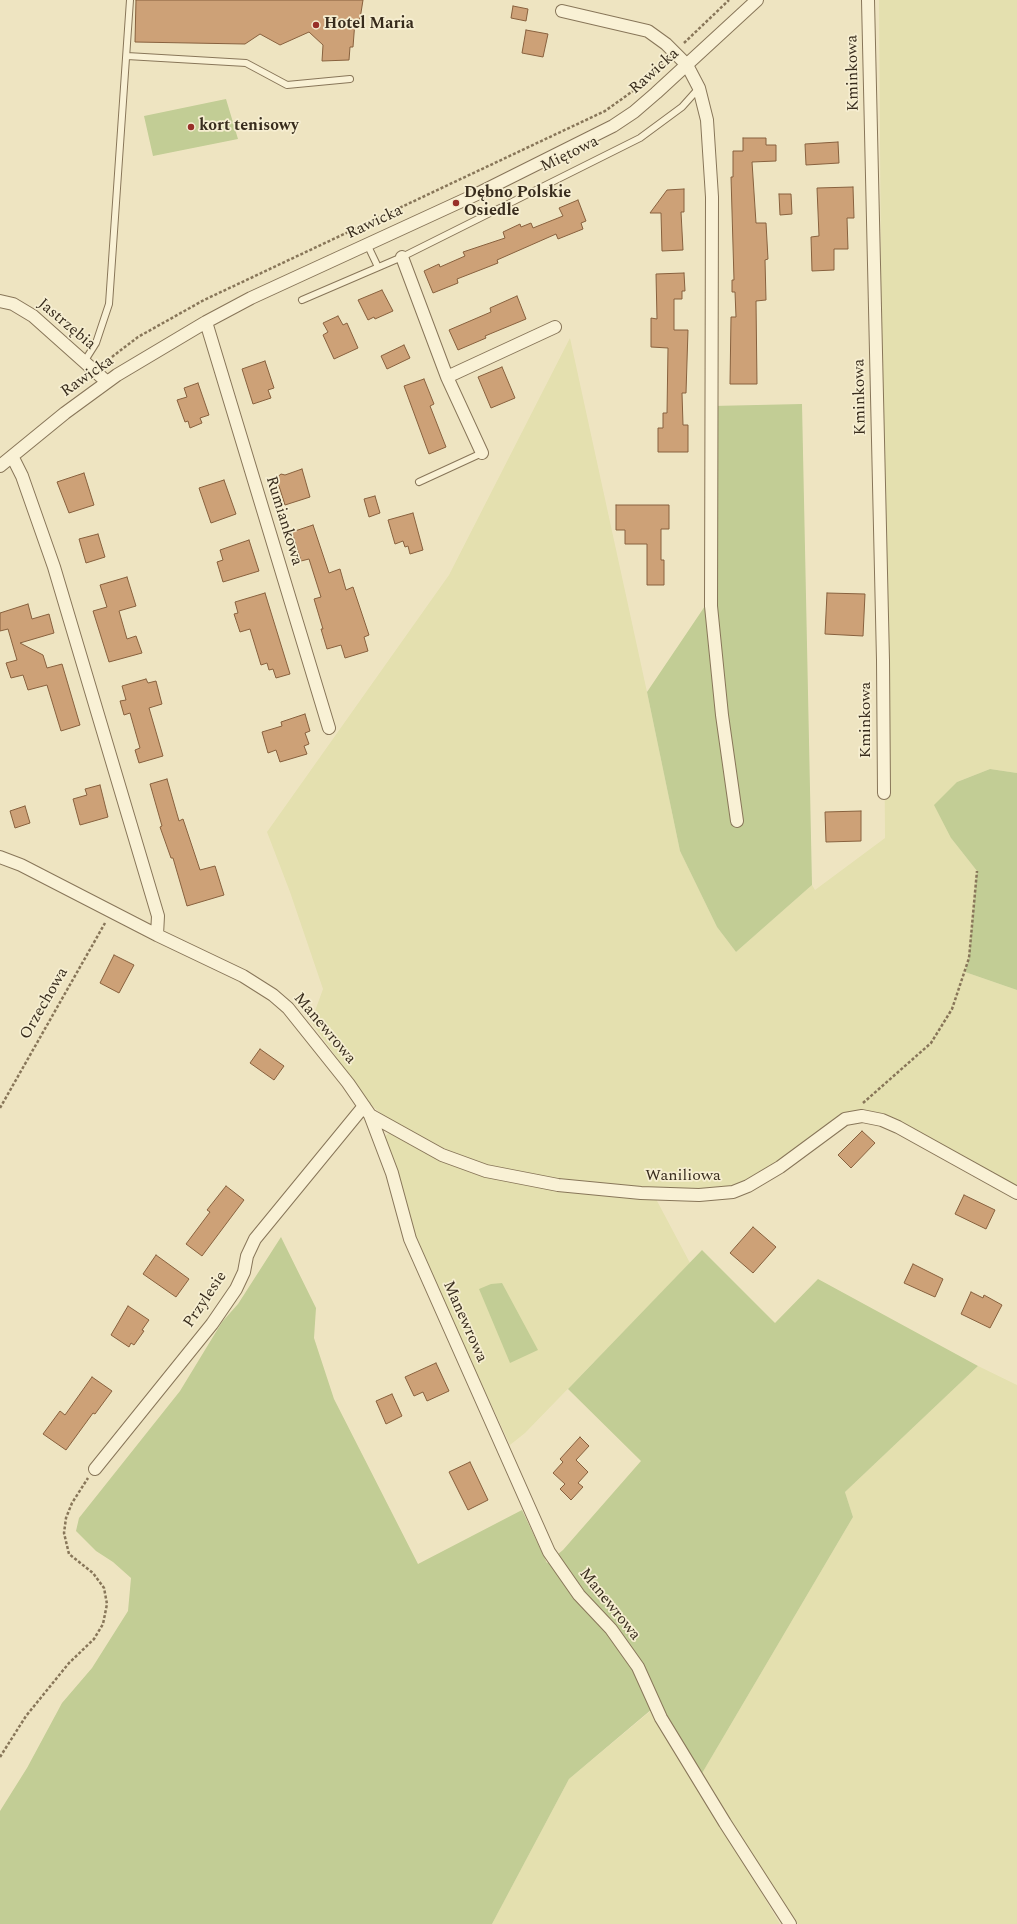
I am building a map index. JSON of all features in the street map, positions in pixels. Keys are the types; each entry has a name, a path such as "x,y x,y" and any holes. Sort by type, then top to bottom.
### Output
{"street":[{"name":"Rawicka","path":"0,466 65,413 107,382 140,360 206,322 251,298 478,194 613,126 634,112 757,0"},
{"name":"Kminkowa","path":"868,0 883,660 884,793"},
{"path":"562,11 648,31 666,44 687,65 699,88 707,120 712,197 711,606 722,715 737,821"},
{"path":"402,257 447,377 482,454"},
{"name":"Jastrzębia","path":"0,301 13,304 33,316 107,382"},
{"name":"Rumiankowa","path":"206,322 329,728"},
{"path":"447,377 555,327"},
{"path":"12,456 22,476 61,590 158,916 156,935"},
{"name":"Manewrowa","path":"0,857 21,865 156,935 243,976 273,995 288,1008 328,1056 367,1110 392,1173 410,1239 549,1552 579,1595 610,1629 638,1667 660,1718 790,1924"},
{"name":"Waniliowa","path":"367,1110 442,1155 486,1171 558,1185 641,1193 698,1195 733,1192 748,1186 780,1167 845,1119 862,1116 882,1120 898,1127 1017,1193"},
{"name":"Przylesie","path":"95,1469 212,1324 232,1295 244,1272 247,1256 255,1239 367,1110"}],"lane":[{"path":"84,362 96,343 109,304 128,56 130,0"},
{"path":"128,56 246,63 287,85 350,79"},
{"name":"Miętowa","path":"302,300 402,257 640,138 682,107 699,88"},
{"path":"368,244 378,267"},
{"path":"419,482 482,454"}],"path":[{"path":"72,390 94,370 138,337 204,300 605,111 647,80 730,0"},
{"path":"862,1104 931,1043 952,1010 969,958 977,871"},
{"name":"Orzechowa","path":"0,1108 112,912"},
{"path":"0,1757 26,1716 69,1663 94,1640 103,1624 107,1604 104,1588 93,1573 69,1554 64,1533 66,1518 72,1503 95,1469"}],"shaded area":[{"path":"879,0 1017,0 1017,773 990,769 957,782 951,838 977,871 969,958 965,972 1017,990 1017,1187 868,1112 745,1183 720,1189 663,1190 546,1179 490,1167 444,1150 387,1118 372,1106 311,1022 323,989 290,892 267,832 449,575 570,338 680,851 717,927 736,952 812,885 815,890 885,838"},
{"path":"391,1132 439,1158 656,1199 690,1263 525,1433 510,1445 422,1256 413,1233 385,1136"},
{"path":"978,1366 1017,1385 1017,1924 798,1924 701,1775 853,1517 845,1492"},
{"path":"653,1709 780,1924 492,1924 569,1779"}],"green space":[{"name":"kort tenisowy","path":"226,99 238,139 153,156 144,116"},
{"path":"802,404 812,885 736,952 717,927 680,851 647,692 705,606 711,606 712,406"},
{"path":"990,769 1017,773 1017,990 965,972 969,958 977,871 951,838 934,805 957,782"},
{"path":"281,1237 316,1308 314,1338 334,1399 418,1564 522,1510 547,1563 563,1550 641,1461 568,1389 702,1250 775,1323 818,1279 978,1366 845,1492 853,1517 701,1775 652,1709 569,1779 492,1924 0,1924 0,1811 27,1768 62,1703 92,1668 128,1611 131,1578 113,1562 96,1551 76,1531 79,1518 180,1391 222,1322 238,1304"},
{"path":"502,1283 538,1350 510,1363 479,1289 491,1284"}],"building":[{"path":"136,0 363,0 360,19 355,21 353,47 350,47 349,60 322,61 323,45 309,32 280,45 260,34 245,44 135,42"},
{"path":"513,6 528,9 526,21 511,18"},
{"path":"526,30 548,34 543,57 522,53"},
{"path":"743,138 766,138 766,145 776,145 776,161 752,162 756,223 766,223 768,259 765,260 766,300 756,301 757,384 730,384 731,317 736,317 735,292 732,292 732,280 734,280 731,177 733,177 733,151 743,151"},
{"path":"838,142 839,163 806,165 805,144"},
{"path":"853,187 854,218 847,218 848,249 834,249 834,270 812,271 811,237 819,236 817,188"},
{"path":"684,189 684,212 681,212 683,250 662,251 661,213 650,213 667,190"},
{"path":"779,194 791,194 792,214 780,215"},
{"path":"578,200 586,221 581,223 583,229 558,239 556,234 497,260 498,263 457,279 458,283 433,293 424,271 439,264 440,267 465,256 463,252 505,238 503,232 520,224 521,227 531,223 533,228 563,216 559,208"},
{"path":"684,273 685,291 682,291 682,299 674,299 674,330 688,330 686,393 682,393 683,425 688,425 688,452 658,452 658,428 663,428 663,413 667,413 668,348 651,347 651,318 657,319 656,274"},
{"path":"382,290 393,311 375,319 374,317 368,320 358,300"},
{"path":"517,296 526,319 485,336 486,338 458,350 449,330 491,312 490,308"},
{"path":"338,316 343,325 347,323 358,348 334,359 323,335 328,332 323,323"},
{"path":"404,345 410,358 387,369 381,356"},
{"path":"265,361 274,388 268,390 271,398 253,404 242,369"},
{"path":"502,367 515,398 491,408 478,377"},
{"path":"424,379 434,404 430,406 446,447 429,454 404,386"},
{"path":"198,383 209,415 200,418 202,423 190,428 188,421 185,422 177,400 187,397 184,388"},
{"path":"302,469 310,497 285,505 279,486 276,485 275,479 281,474 285,475"},
{"path":"84,473 94,505 69,513 57,482"},
{"path":"224,480 236,514 211,523 199,488"},
{"path":"375,496 380,513 369,517 364,499"},
{"path":"616,505 669,505 669,529 661,529 661,560 664,560 664,585 647,585 647,544 625,544 625,530 616,530"},
{"path":"413,513 423,550 410,554 408,546 405,547 403,541 395,544 388,520"},
{"path":"313,525 329,573 340,569 346,590 353,587 369,635 364,637 368,651 345,658 341,645 327,649 314,599 321,597 309,559 301,561 292,532"},
{"path":"98,534 105,557 86,563 79,539"},
{"path":"249,540 259,571 223,582 217,562 223,560 220,550"},
{"path":"127,577 136,606 119,611 127,639 136,636 142,653 109,662 93,611 107,607 100,585"},
{"path":"265,593 290,674 276,678 273,669 269,670 267,663 261,665 250,629 240,632 234,614 238,613 235,602"},
{"path":"827,593 865,594 863,636 825,634"},
{"path":"28,604 32,619 49,614 54,633 20,643 43,655 47,668 62,664 80,725 61,731 47,685 28,690 23,675 11,678 6,663 17,660 8,629 0,631 0,613"},
{"path":"146,679 148,683 156,681 162,704 149,708 163,756 139,763 135,750 140,748 130,713 124,715 120,701 126,700 122,686"},
{"path":"305,714 310,731 305,733 309,744 304,746 307,754 280,762 276,750 268,753 262,732 282,726 281,722"},
{"path":"167,779 179,821 183,819 200,870 215,866 224,895 187,906 173,858 171,858 160,827 162,826 150,784"},
{"path":"100,785 108,817 80,825 73,799 87,795 85,789"},
{"path":"25,806 30,823 15,828 10,811"},
{"path":"861,811 861,841 826,842 825,812"},
{"path":"114,955 134,965 119,993 100,983"},
{"path":"260,1049 284,1066 274,1080 250,1063"},
{"path":"862,1131 875,1143 851,1168 838,1155"},
{"path":"226,1186 244,1200 202,1256 186,1244 210,1212 207,1210"},
{"path":"964,1195 995,1210 986,1229 955,1214"},
{"path":"753,1227 776,1247 753,1273 730,1253"},
{"path":"156,1255 189,1279 176,1297 143,1274"},
{"path":"913,1264 943,1279 935,1297 904,1283"},
{"path":"971,1292 983,1298 984,1295 1002,1305 990,1328 961,1314"},
{"path":"128,1306 149,1320 142,1330 144,1331 134,1345 131,1343 129,1347 111,1335"},
{"path":"436,1363 449,1391 427,1401 423,1392 414,1396 405,1377"},
{"path":"92,1377 112,1391 95,1414 93,1413 66,1450 43,1434 60,1411 65,1415"},
{"path":"392,1394 402,1416 386,1424 376,1401"},
{"path":"580,1437 589,1446 576,1460 588,1472 578,1483 583,1487 571,1500 560,1489 565,1484 553,1473 563,1462 560,1459"},
{"path":"470,1462 488,1500 468,1510 449,1472"}],"place":[{"name":"Hotel Maria","path":"316,25"},
{"name":"kort tenisowy","path":"191,127"},
{"name":"Dębno Polskie Osiedle","path":"456,203"}]}
